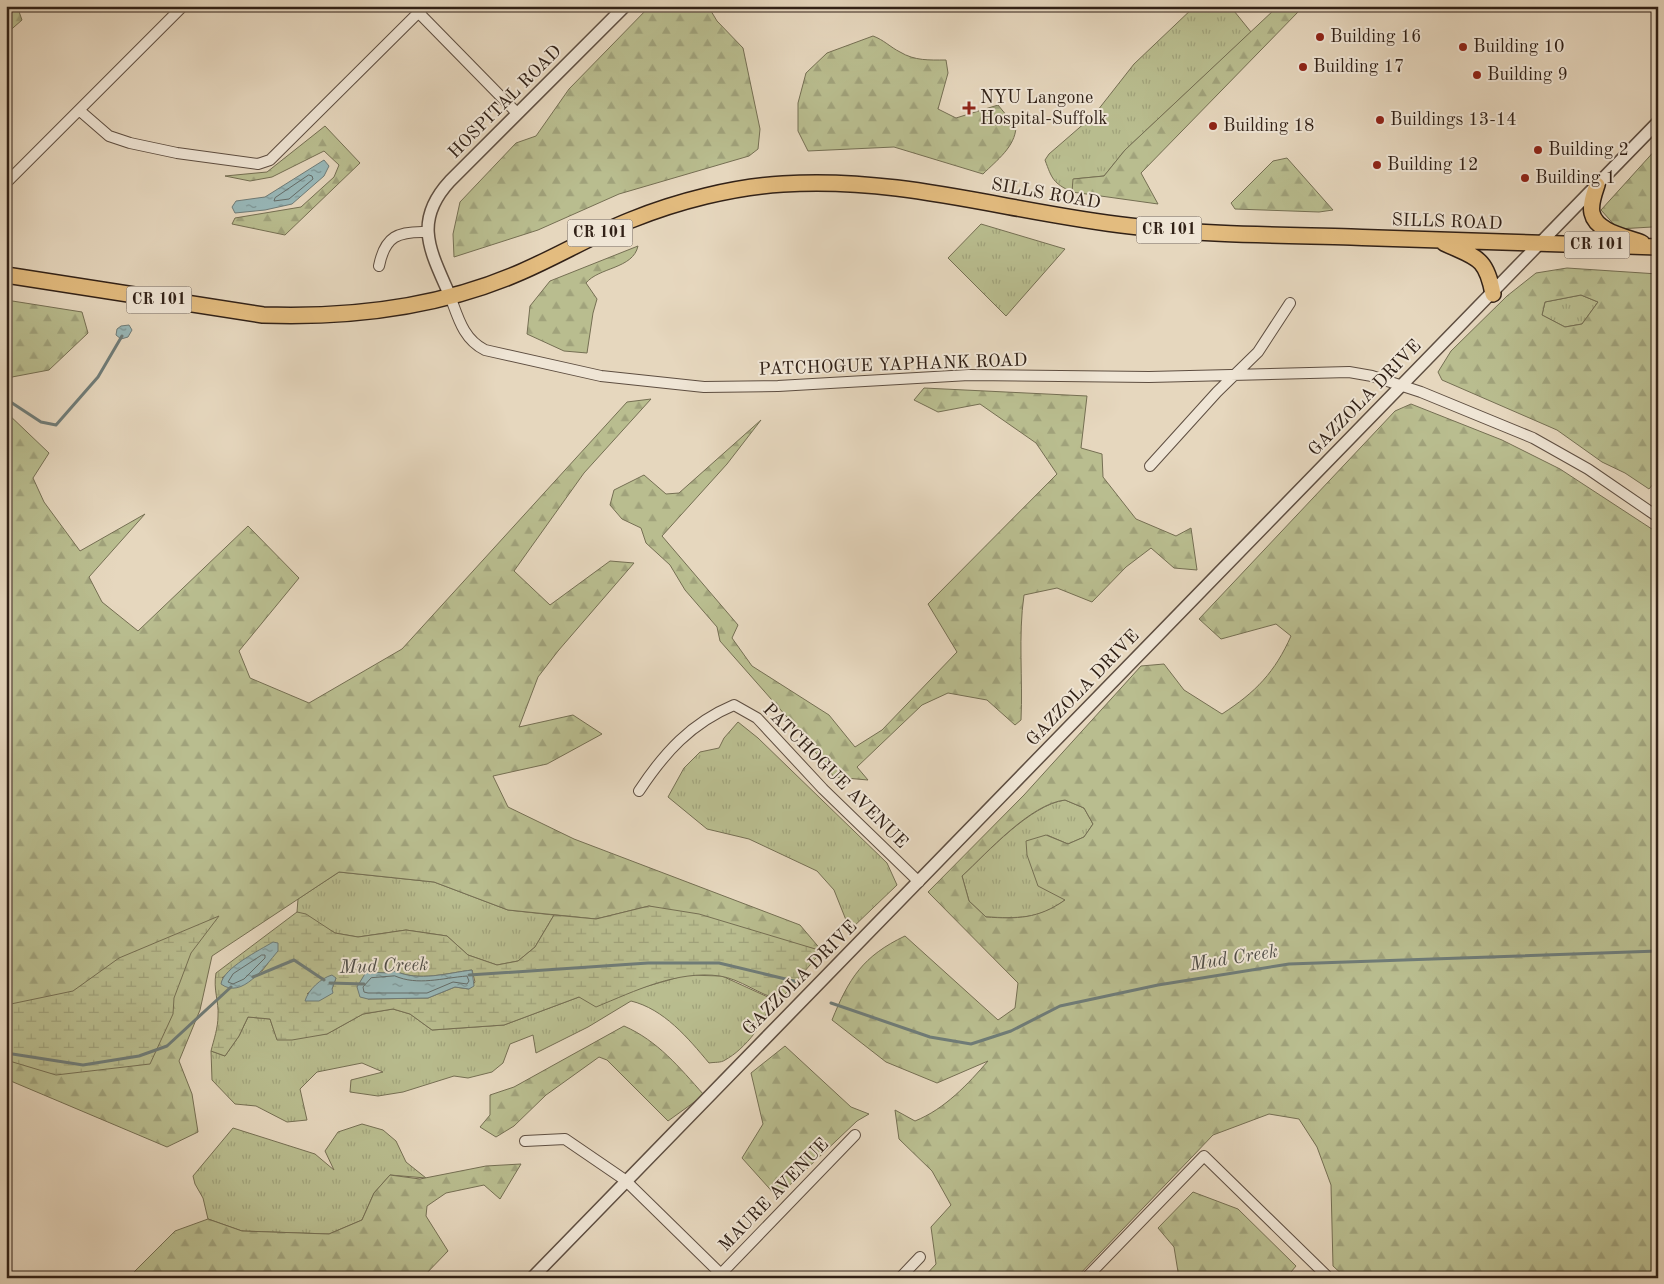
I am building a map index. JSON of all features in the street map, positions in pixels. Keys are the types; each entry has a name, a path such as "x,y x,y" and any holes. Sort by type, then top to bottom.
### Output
{"main road":[{"name":"SILLS ROAD","path":"450,296 521,272 613,228 656,211 729,192 783,184 840,183 901,186 1044,214 1140,227 1264,235 1655,247"},
{"path":"1597,185 1591,207 1597,223 1607,230 1655,247"},
{"path":"1438,240 1474,257 1484,264 1490,276 1492,294"},
{"name":"CR 101","path":"6,275 263,314 304,316 377,312 450,296"}],"street":[{"path":"6,183 183,6"},
{"name":"HOSPITAL ROAD","path":"450,296 429,245 427,232 429,214 437,196 517,113 625,6"},
{"path":"78,110 109,136 130,143 177,153 258,164 270,160 422,9 517,113"},
{"name":"GAZZOLA DRIVE","path":"532,1278 625,1180 919,882 1658,122"},
{"path":"379,266 384,250 396,235 412,231 427,232"},
{"name":"PATCHOGUE YAPHANK ROAD","path":"450,296 464,332 474,344 485,350 601,376 665,384 704,387 778,386 969,375 1149,377 1349,372 1372,376 1479,416 1542,443 1588,469 1658,517"},
{"path":"1150,466 1258,352 1290,303"},
{"name":"PATCHOGUE AVENUE","path":"639,791 659,760 678,742 713,714 734,705 757,718 823,790 919,882"},
{"name":"MAURE AVENUE","path":"721,1276 856,1135"},
{"path":"525,1141 565,1139 625,1180 721,1276"},
{"path":"1086,1278 1204,1156 1329,1278"},
{"path":"900,1278 920,1258"}],"green space":[{"path":"6,6 17,6 22,20 6,34"},
{"path":"650,6 708,6 717,21 743,48 760,129 758,149 749,156 619,194 538,230 454,257 453,234 460,202 516,143 536,136 569,89"},
{"path":"1195,6 1230,6 1251,32 1125,150 1104,176 1074,179 1072,192 1057,183 1045,160 1049,154 1094,115 1134,64"},
{"path":"1275,9 1299,11 1141,173 1158,204 1072,192 1073,179 1104,176 1125,150"},
{"path":"873,36 911,57 946,60 948,73 938,109 956,118 998,105 1016,127 1009,147 983,174 894,147 808,151 798,131 798,103 806,73 827,53"},
{"path":"325,126 360,163 285,235 232,224 235,218 301,207 334,177 339,165 324,151 272,177 250,181 225,176 267,172"},
{"path":"1658,147 1658,223 1652,227 1618,229 1601,210"},
{"path":"1287,158 1333,210 1319,212 1235,209 1231,203 1273,161"},
{"path":"981,224 1065,249 1006,316 948,258"},
{"path":"638,246 635,254 623,264 599,274 586,283 597,299 587,353 564,351 527,334 530,306 550,281"},
{"path":"1567,268 1658,274 1658,478 1649,489 1625,473 1602,462 1557,430 1442,380 1438,372 1451,351 1507,296 1536,273","holes":["1581,295 1598,302 1582,324 1565,327 1542,315 1545,302"]},
{"path":"1581,295 1598,302 1582,324 1565,327 1542,315 1545,302"},
{"path":"6,300 82,312 88,333 49,370 12,377 6,390"},
{"path":"924,388 1087,396 1081,448 1102,454 1103,477 1136,519 1176,536 1191,528 1197,570 1174,568 1151,548 1126,567 1092,602 1057,588 1024,595 1021,626 1021,720 1015,725 987,700 948,693 922,705 857,767 868,780 834,777 801,733 720,641 717,627 685,590 670,565 646,543 641,528 622,519 610,505 614,490 644,475 666,494 679,493 761,420 727,464 662,536 738,625 732,638 752,666 829,715 855,747 882,730 957,652 928,604 1057,474 1036,443 980,404 938,412 914,400"},
{"path":"651,399 584,473 514,571 550,605 610,561 634,563 538,677 519,727 573,715 602,734 547,764 493,776 508,807 574,839 800,925 822,951 649,906 596,919 508,910 434,882 339,872 212,956 200,1010 179,1061 192,1094 198,1132 167,1147 6,1079 6,412 49,453 33,478 44,502 80,551 145,514 89,577 102,602 138,631 248,526 299,578 239,651 250,678 309,703 402,649 627,402"},
{"path":"1411,404 1502,440 1560,469 1658,533 1658,1278 1346,1278 1333,1266 1331,1185 1317,1147 1299,1119 1269,1114 1213,1135 1076,1278 923,1278 936,1264 931,1227 951,1205 932,1171 899,1139 895,1110 915,1121 926,1116 946,1103 988,1061 937,1083 886,1062 832,1020 851,980 868,960 905,936 998,1020 1015,1008 1018,983 928,892 1024,795 1141,666 1164,664 1184,690 1222,714 1255,689 1271,671 1291,636 1276,624 1221,639 1199,619 1395,411","holes":["1065,800 1084,808 1093,824 1084,837 1068,844 1046,835 1026,841 1027,855 1038,886 1065,900 1046,911 1018,918 986,917 969,901 962,876 1024,819 1052,803"]},
{"path":"738,722 758,738 887,863 897,885 850,930 834,890 817,871 749,839 707,829 668,797 684,768 700,752 719,748 724,738"},
{"path":"1065,800 1084,808 1093,824 1084,837 1068,844 1047,835 1065,900 1055,907 1037,914 1018,917 986,917 969,901 962,876 1024,820 1052,804"},
{"path":"339,872 434,882 508,910 554,915 535,947 518,961 497,965 468,955 447,936 406,930 358,937 335,933 297,912 298,899"},
{"path":"649,906 699,914 822,951 780,1000 728,978 704,975 688,976 656,983 596,1007 579,997 504,1025 432,1030 410,1014 393,1009 363,1014 327,1034 292,1040 277,1040 270,1019 248,1017 239,1036 225,1056 211,1051 218,1020 215,985 216,973 297,912 306,914 335,933 358,937 406,930 447,936 468,955 497,965 518,961 535,947 554,915 596,919","holes":["244,960 268,963 262,971 222,978","472,970 475,982 469,989 455,987 428,998 368,999 357,987 367,972 389,973 395,971 414,976 443,975","336,978 332,989 307,994 314,988"]},
{"path":"219,916 191,953 174,998 173,1014 150,1064 56,1075 6,1060 6,1005 73,991 119,958"},
{"path":"686,975 722,976 770,998 765,1016 754,1034 740,1049 723,1061 709,1063 684,1035 665,1018 643,1005 631,1001 588,1027 536,1053 533,1035 510,1044 503,1063 492,1072 468,1078 454,1076 403,1092 378,1096 350,1092 351,1080 383,1072 362,1063 317,1072 300,1089 307,1120 287,1122 256,1106 235,1104 212,1080 211,1051 225,1056 239,1036 248,1017 270,1019 277,1039 327,1034 363,1014 393,1009 410,1014 432,1030 504,1025 579,997 641,988"},
{"path":"624,1026 658,1047 704,1095 668,1121 607,1060 599,1057 546,1095 514,1126 496,1137 480,1127 490,1115 490,1095 514,1087"},
{"path":"785,1046 851,1107 869,1114 857,1121 777,1197 742,1158 763,1124 751,1073"},
{"path":"362,1124 383,1130 396,1141 406,1162 426,1178 390,1175 374,1193 362,1220 329,1234 242,1231 208,1219 203,1198 193,1176 233,1128 315,1154 334,1170 325,1151 338,1132"},
{"path":"521,1164 500,1199 484,1185 446,1193 427,1206 426,1216 448,1251 422,1278 345,1278 340,1276 338,1278 128,1278 175,1231 208,1219 242,1231 329,1234 362,1220 374,1193 390,1175 420,1179 486,1166"},
{"path":"1193,1192 1238,1209 1296,1266 1286,1278 1179,1278 1174,1247 1158,1228"}],"water":[{"path":"324,160 329,166 324,176 292,204 265,210 235,213 232,207 236,201 265,197"},
{"path":"129,325 132,330 128,337 121,339 116,335 117,329 121,326"},
{"path":"273,942 278,943 278,951 260,972 245,985 229,988 221,984 223,978 235,966"},
{"path":"472,970 474,986 469,989 455,987 428,998 368,999 360,997 357,987 366,972 389,973 395,971 414,976 423,976"},
{"path":"332,975 336,978 332,989 333,993 319,1001 305,1001 316,985"}],"waterway":[{"path":"6,399 41,422 56,425 98,377 122,336"},
{"name":"Mud Creek","path":"831,1003 930,1037 971,1044 1011,1031 1060,1006 1158,985 1289,964 1658,951"},
{"name":"Mud Creek","path":"253,977 294,960 324,980"},
{"name":"Mud Creek","path":"469,975 648,963 719,963 798,982"},
{"name":"Mud Creek","path":"330,983 364,984"},
{"name":"Mud Creek","path":"6,1053 83,1065 139,1056 167,1046 231,987"}],"place":[{"name":"Building 16","path":"1320,37"},
{"name":"Building 10","path":"1463,47"},
{"name":"Building 17","path":"1303,67"},
{"name":"Building 9","path":"1477,75"},
{"name":"NYU Langone Hospital-Suffolk","path":"969,108"},
{"name":"Buildings 13-14","path":"1380,120"},
{"name":"Building 18","path":"1213,126"},
{"name":"Building 2","path":"1538,150"},
{"name":"Building 12","path":"1377,165"},
{"name":"Building 1","path":"1525,178"}]}
